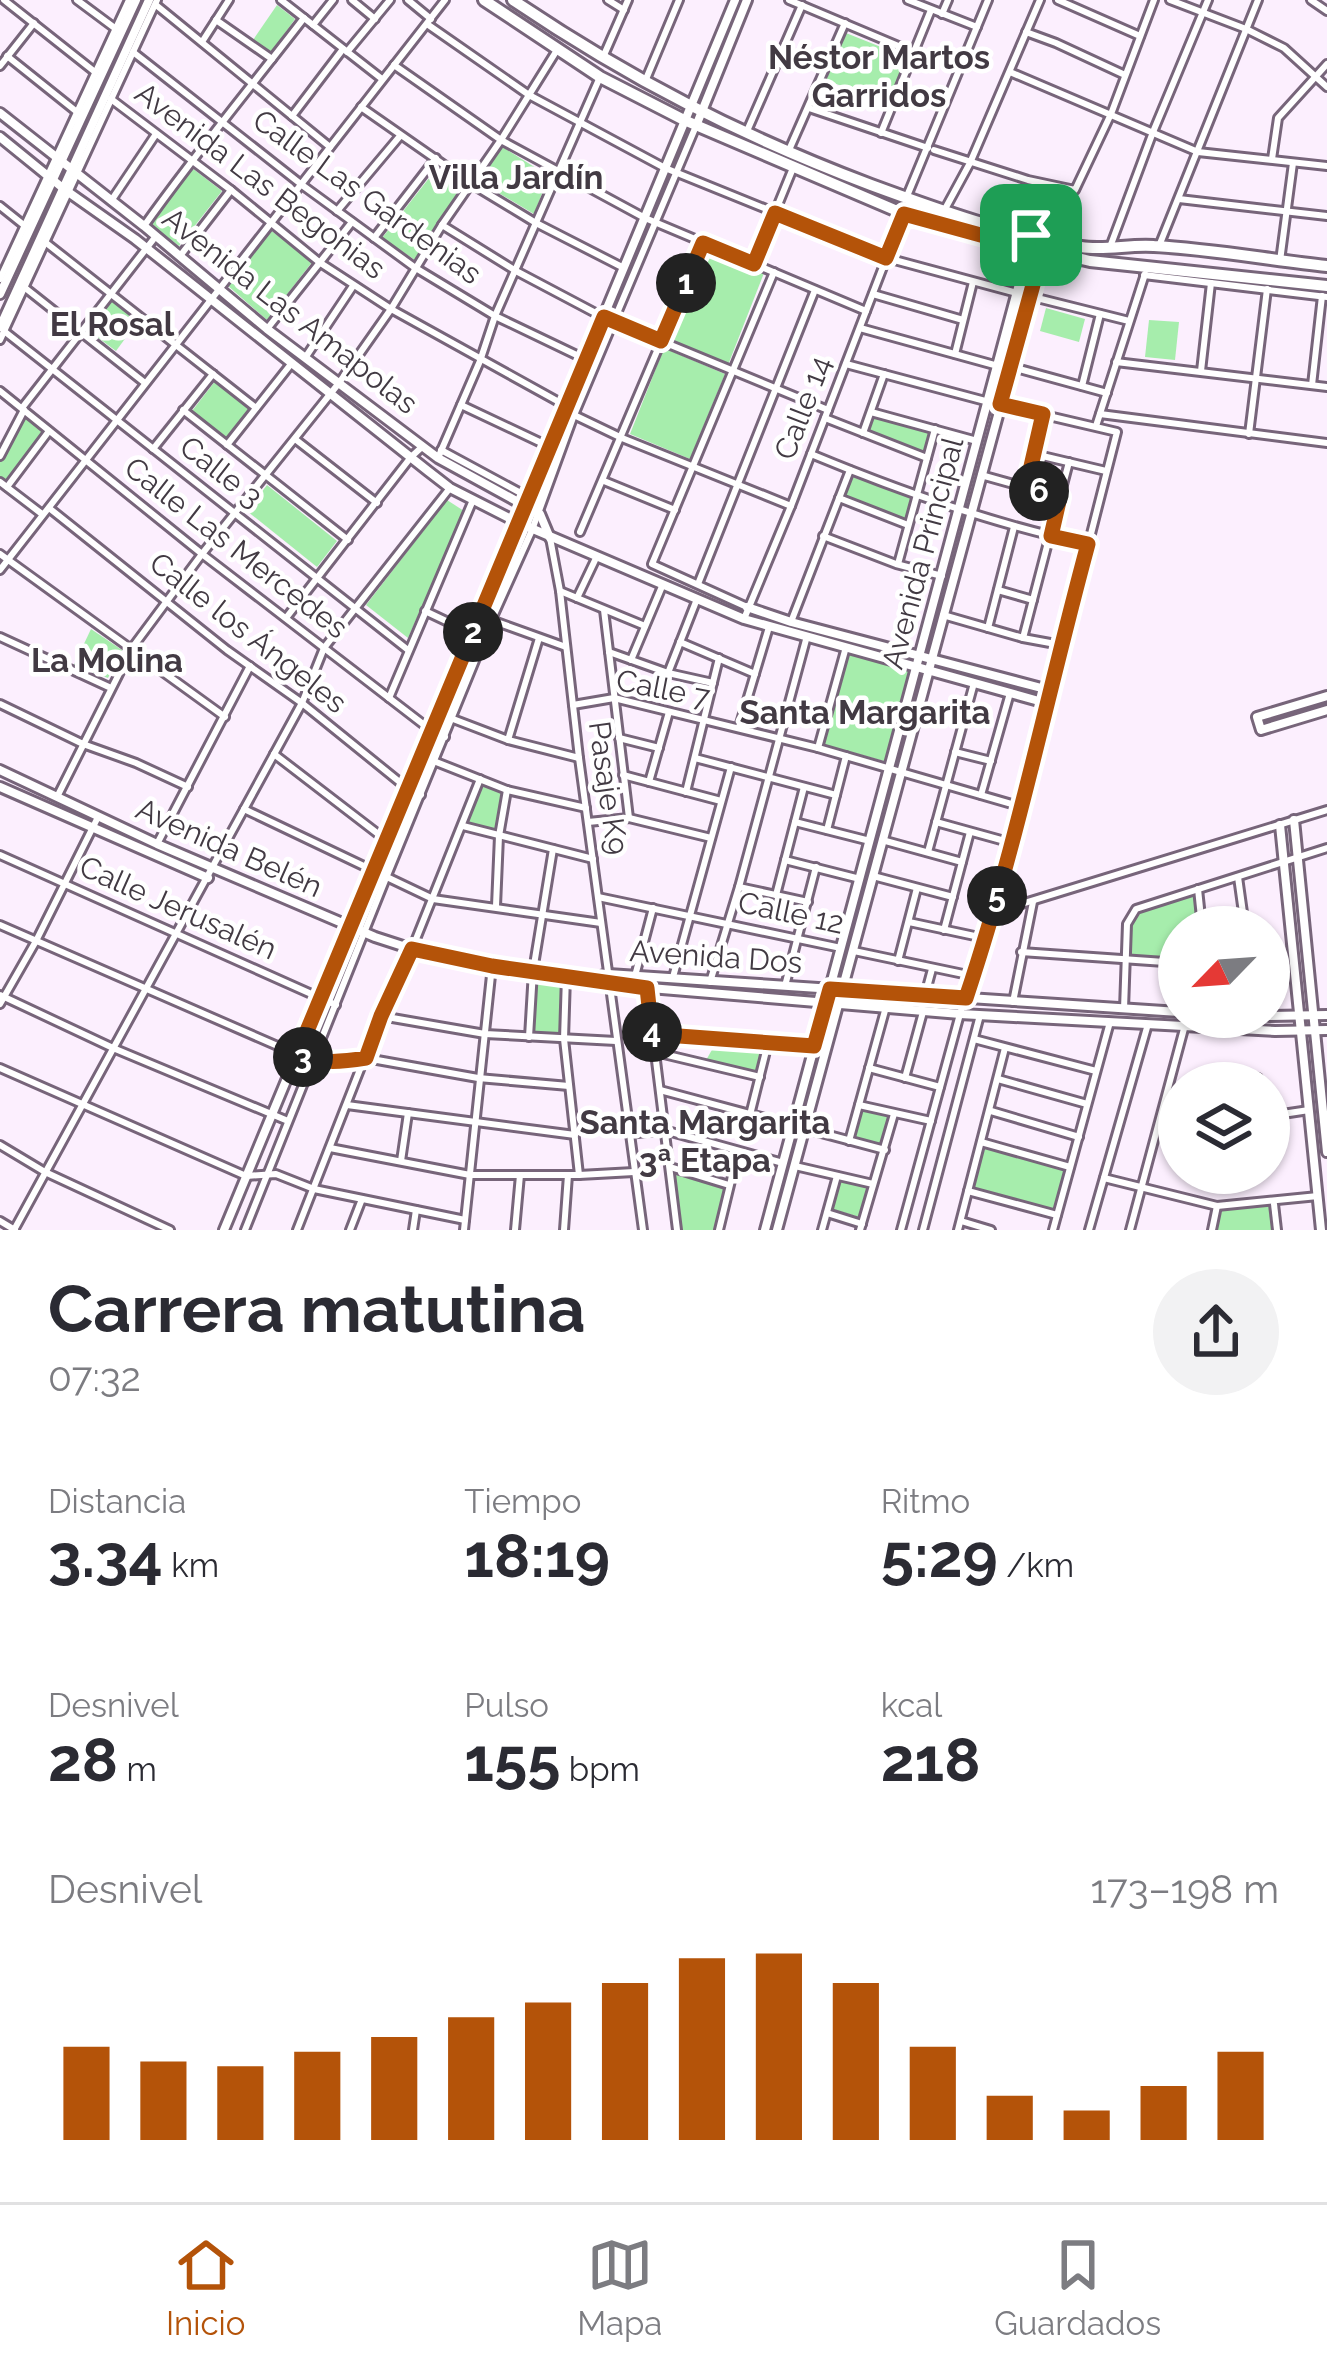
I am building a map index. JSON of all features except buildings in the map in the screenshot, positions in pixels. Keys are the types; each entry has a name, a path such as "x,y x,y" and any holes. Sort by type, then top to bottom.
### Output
{"main road":[{"path":"484,0 600,77 906,200 1030,242"},
{"path":"513,0 693,116 793,168 904,214 1044,245 1090,261 1325,293"},
{"path":"1044,245 1159,246 1327,266"}],"street":[{"path":"4,0 95,73"},
{"path":"77,0 116,28"},
{"path":"58,160 132,0"},
{"path":"0,294 132,0"},
{"path":"202,42 229,0"},
{"path":"281,0 382,80"},
{"path":"313,26 333,0"},
{"path":"352,0 375,19"},
{"path":"292,116 390,0"},
{"path":"408,0 429,22 529,95 669,170 886,258 1017,293"},
{"path":"0,571 445,0"},
{"path":"608,0 624,10"},
{"path":"602,58 628,0"},
{"path":"644,82 679,0"},
{"path":"693,116 735,0"},
{"path":"224,1230 550,447 571,411 609,320 645,218 747,0"},
{"path":"789,0 915,53"},
{"path":"908,0 977,26"},
{"path":"942,14 948,0"},
{"path":"906,200 931,149 988,0"},
{"path":"944,212 1040,0"},
{"path":"1058,0 1140,36"},
{"path":"809,108 970,163 1075,190 1111,114 1154,0"},
{"path":"1170,0 1284,48 1327,86"},
{"path":"1110,247 1208,0"},
{"path":"1159,246 1258,0"},
{"path":"1311,0 1327,11"},
{"path":"154,1 330,147"},
{"path":"74,172 154,1"},
{"path":"1,333 154,1"},
{"path":"746,134 802,5"},
{"path":"881,133 931,10"},
{"path":"144,226 220,121 304,18"},
{"path":"216,20 272,59"},
{"path":"0,66 34,23"},
{"path":"788,153 845,23"},
{"path":"1026,32 1125,75"},
{"path":"57,797 132,648 339,383 557,50"},
{"name":"Calle Las Gardenias","path":"133,52 415,267 495,316 587,360"},
{"path":"8,56 77,112"},
{"path":"1272,159 1278,118 1327,64"},
{"path":"394,65 501,140 645,218 866,311"},
{"path":"1010,72 1198,152 1327,166"},
{"path":"439,454 600,77"},
{"name":"Avenida Las Begonias","path":"111,99 319,262 391,309 571,411"},
{"path":"361,107 470,183 624,268"},
{"name":"Avenida Las Amapolas","path":"0,113 305,358 423,446 528,502 538,512"},
{"path":"111,201 157,133"},
{"path":"337,211 401,135"},
{"name":"Avenida Las Amapolas","path":"0,137 450,488 532,530 743,619 1046,704"},
{"path":"374,238 436,158"},
{"path":"1280,261 1294,162"},
{"path":"754,264 793,168"},
{"path":"245,1230 532,530 587,360 657,223 669,170"},
{"path":"1,273 50,178"},
{"path":"1,333 66,190"},
{"path":"180,256 231,190"},
{"path":"1179,199 1327,216"},
{"path":"0,206 25,226"},
{"name":"Calle 14","path":"743,619 904,214"},
{"path":"267,328 352,222"},
{"path":"442,225 609,320 927,458"},
{"path":"0,455 23,409 156,236"},
{"path":"45,242 256,408"},
{"name":"Avenida Principal","path":"764,1230 1030,242"},
{"path":"580,532 703,243"},
{"name":"Avenida Principal","path":"777,1230 1044,245"},
{"path":"1096,426 1146,270 1211,283 1325,293 1312,385"},
{"path":"774,272 652,564 791,622 1049,690"},
{"path":"955,354 973,281"},
{"path":"1201,371 1211,283"},
{"path":"305,358 354,285"},
{"path":"24,287 145,383"},
{"path":"1249,434 1267,289"},
{"path":"698,584 815,290"},
{"path":"873,294 963,320"},
{"path":"1030,296 1129,321"},
{"path":"1082,386 1100,314"},
{"path":"860,328 998,366"},
{"name":"Calle 3","path":"1,333 409,650"},
{"path":"1116,362 1327,386"},
{"path":"226,445 291,364"},
{"path":"846,364 1117,432 1022,807 901,1230"},
{"path":"1010,367 1107,393"},
{"path":"153,449 212,374"},
{"path":"863,433 884,374"},
{"name":"Calle Las Mercedes","path":"0,391 202,554 445,737"},
{"path":"461,405 550,447"},
{"path":"183,410 348,540"},
{"path":"571,411 622,438 790,506"},
{"path":"871,412 977,441"},
{"path":"1026,488 1043,414"},
{"path":"1100,414 1327,442"},
{"path":"898,564 935,429"},
{"path":"3,484 50,430"},
{"path":"294,438 377,503"},
{"path":"286,618 423,446"},
{"path":"811,454 916,495 1088,544"},
{"path":"1034,454 1108,471"},
{"path":"1023,638 1069,463"},
{"path":"791,622 850,470"},
{"path":"981,475 1060,497"},
{"path":"604,481 675,510"},
{"name":"Calle los Ángeles","path":"3,484 45,510 407,788 421,794"},
{"path":"0,1221 14,1230 302,703 324,648 450,488"},
{"path":"839,498 908,525"},
{"path":"389,698 473,500"},
{"path":"538,512 550,538"},
{"path":"988,628 1014,526"},
{"path":"823,536 942,576"},
{"name":"Pasaje K9","path":"550,538 643,1230"},
{"path":"508,548 518,562"},
{"path":"0,554 224,717"},
{"path":"577,598 597,556"},
{"path":"631,660 663,584"},
{"path":"998,590 1033,601"},
{"path":"560,591 645,626"},
{"path":"668,673 697,599"},
{"path":"604,610 628,818"},
{"path":"424,611 484,639"},
{"path":"943,615 1060,645"},
{"path":"480,616 566,647"},
{"path":"739,728 769,627"},
{"path":"710,982 807,636"},
{"path":"0,638 111,688"},
{"path":"508,740 539,638"},
{"path":"680,642 754,674"},
{"path":"818,748 846,646"},
{"path":"609,652 713,683"},
{"path":"686,792 718,658"},
{"path":"158,844 250,666"},
{"path":"928,852 974,683"},
{"path":"981,795 1010,693"},
{"path":"1327,696 1257,717 1261,730 1327,710"},
{"name":"Calle 7","path":"573,705 614,698 818,748 1022,807"},
{"path":"0,704 188,787"},
{"path":"649,782 669,712"},
{"path":"1270,713 1274,727"},
{"path":"440,714 508,740 579,758"},
{"path":"619,738 658,748"},
{"path":"955,752 991,761"},
{"path":"274,754 386,840"},
{"path":"422,756 507,790 586,808"},
{"path":"827,830 847,756"},
{"path":"695,758 836,795"},
{"path":"672,978 730,767"},
{"name":"Avenida Belén","path":"0,770 366,934 492,966 585,980 609,979"},
{"path":"623,776 721,801"},
{"path":"297,1230 480,779"},
{"name":"Avenida Belén","path":"0,787 208,878"},
{"path":"776,895 804,787"},
{"path":"496,908 499,836 507,790"},
{"path":"244,809 433,899 601,922"},
{"path":"992,914 1327,810"},
{"path":"98,817 36,941 1,999 289,1121"},
{"path":"588,822 628,818 711,838"},
{"path":"1294,820 1327,1152"},
{"path":"795,821 870,841"},
{"path":"936,822 1012,843"},
{"path":"1280,825 1321,1230"},
{"path":"462,826 593,859"},
{"path":"944,930 970,832"},
{"path":"882,840 962,862"},
{"path":"1124,1010 1127,924 1136,909 1327,848"},
{"path":"529,1037 533,971 553,849"},
{"name":"Calle Jerusalén","path":"0,855 336,1006"},
{"path":"785,860 860,880"},
{"path":"785,987 816,867"},
{"path":"873,876 953,897"},
{"path":"1238,877 1242,906"},
{"path":"739,887 808,902"},
{"path":"898,961 917,888"},
{"path":"1198,890 1200,906"},
{"name":"Calle 12","path":"598,897 973,976"},
{"path":"1013,1002 1033,902"},
{"path":"635,976 653,908"},
{"path":"909,922 984,938"},
{"path":"0,925 312,1061 366,1058 478,1078 569,1086"},
{"path":"1022,952 1158,961"},
{"path":"0,1068 247,1176 276,1174 314,1189 465,1225 492,966"},
{"path":"925,995 932,969"},
{"path":"566,976 564,1039 579,1175"},
{"name":"Avenida Dos","path":"609,979 672,978 1158,1011"},
{"name":"Avenida Dos","path":"609,979 647,988 838,1004 1158,1024"},
{"path":"647,988 677,1230"},
{"path":"849,1141 886,1007"},
{"path":"905,1078 923,1010"},
{"path":"923,1230 980,1015"},
{"path":"1290,1016 1327,1015"},
{"path":"381,1016 485,1034 616,1041"},
{"path":"1053,1230 1110,1022"},
{"path":"1089,1230 1148,1024"},
{"name":"Avenida Dos","path":"1290,1030 1327,1030"},
{"path":"652,1034 814,1046"},
{"path":"974,1039 1096,1072"},
{"path":"750,1114 768,1043"},
{"path":"991,1230 960,1226 1005,1048"},
{"path":"655,1052 760,1077"},
{"path":"869,1068 940,1087"},
{"path":"997,1079 1088,1104"},
{"path":"659,1090 885,1150"},
{"path":"346,1105 575,1135"},
{"path":"859,1105 931,1121"},
{"path":"1290,1113 1310,1110"},
{"path":"991,1111 1078,1137"},
{"path":"401,1161 408,1113"},
{"path":"827,1213 861,1227 894,1114"},
{"path":"1130,1230 1158,1127"},
{"path":"629,1134 664,1130 783,1163"},
{"path":"981,1142 1070,1167"},
{"path":"0,1145 170,1230"},
{"path":"330,1148 470,1174 634,1172"},
{"path":"719,1230 738,1151"},
{"path":"794,1166 873,1184"},
{"path":"670,1168 730,1185"},
{"path":"822,1230 837,1174"},
{"path":"515,1230 520,1175"},
{"path":"564,1230 568,1175"},
{"path":"1104,1178 1217,1206 1318,1196"},
{"path":"968,1191 1057,1215"},
{"path":"350,1230 362,1199"},
{"path":"1274,1203 1276,1230"},
{"path":"1212,1230 1217,1206"},
{"path":"413,1230 416,1210"}],"green space":[{"path":"277,5 295,19 271,53 253,40"},
{"path":"846,33 906,57 888,104 826,80"},
{"path":"501,146 549,176 534,214 480,182"},
{"path":"192,168 222,191 179,246 149,223"},
{"path":"437,168 462,186 415,260 382,238"},
{"path":"270,230 313,261 267,320 227,285"},
{"path":"704,249 764,273 728,365 666,340"},
{"path":"112,300 138,321 116,351 89,331"},
{"path":"1046,308 1085,319 1079,342 1040,331"},
{"path":"1149,320 1179,322 1175,360 1145,357"},
{"path":"664,348 725,374 690,459 630,434"},
{"path":"216,380 250,407 226,438 192,411"},
{"path":"25,413 48,433 7,483 0,478 0,460"},
{"path":"874,416 930,431 923,453 869,432"},
{"path":"852,474 911,497 905,519 842,496"},
{"path":"267,485 337,541 317,567 247,511"},
{"path":"447,500 464,511 408,638 366,605"},
{"path":"91,629 122,650 108,678 74,665"},
{"path":"848,652 914,671 891,763 822,744"},
{"path":"895,773 852,944 847,944 890,774"},
{"path":"481,783 504,792 497,831 467,823"},
{"path":"1195,894 1197,906 1158,906 1158,960 1130,955 1136,913"},
{"path":"536,978 563,981 561,1035 533,1033"},
{"path":"717,1041 767,1045 759,1075 705,1062"},
{"path":"860,1107 892,1115 884,1147 851,1140"},
{"path":"986,1145 1066,1166 1054,1210 973,1188"},
{"path":"672,1171 729,1186 716,1230 680,1230"},
{"path":"840,1177 872,1185 863,1218 831,1209"},
{"path":"1269,1206 1273,1230 1215,1230 1223,1208"}],"district":[{"name":"Néstor Martos Garridos","path":"879,76"},
{"name":"Villa Jardín","path":"516,177"},
{"name":"El Rosal","path":"112,324"},
{"name":"La Molina","path":"107,660"},
{"name":"Santa Margarita","path":"865,712"},
{"name":"Santa Margarita 3ª Etapa","path":"705,1141"}],"route":[{"path":"775,213 886,258 904,214 1028,248 1031,235 1046,238 1000,404 1043,414 1026,488 1060,497 1051,536 1088,544 1022,807 966,998 830,989 814,1046 652,1034 647,988 492,966 412,949 366,1058 312,1061 297,1055 604,317 661,341 703,243 754,264 775,213"}]}
